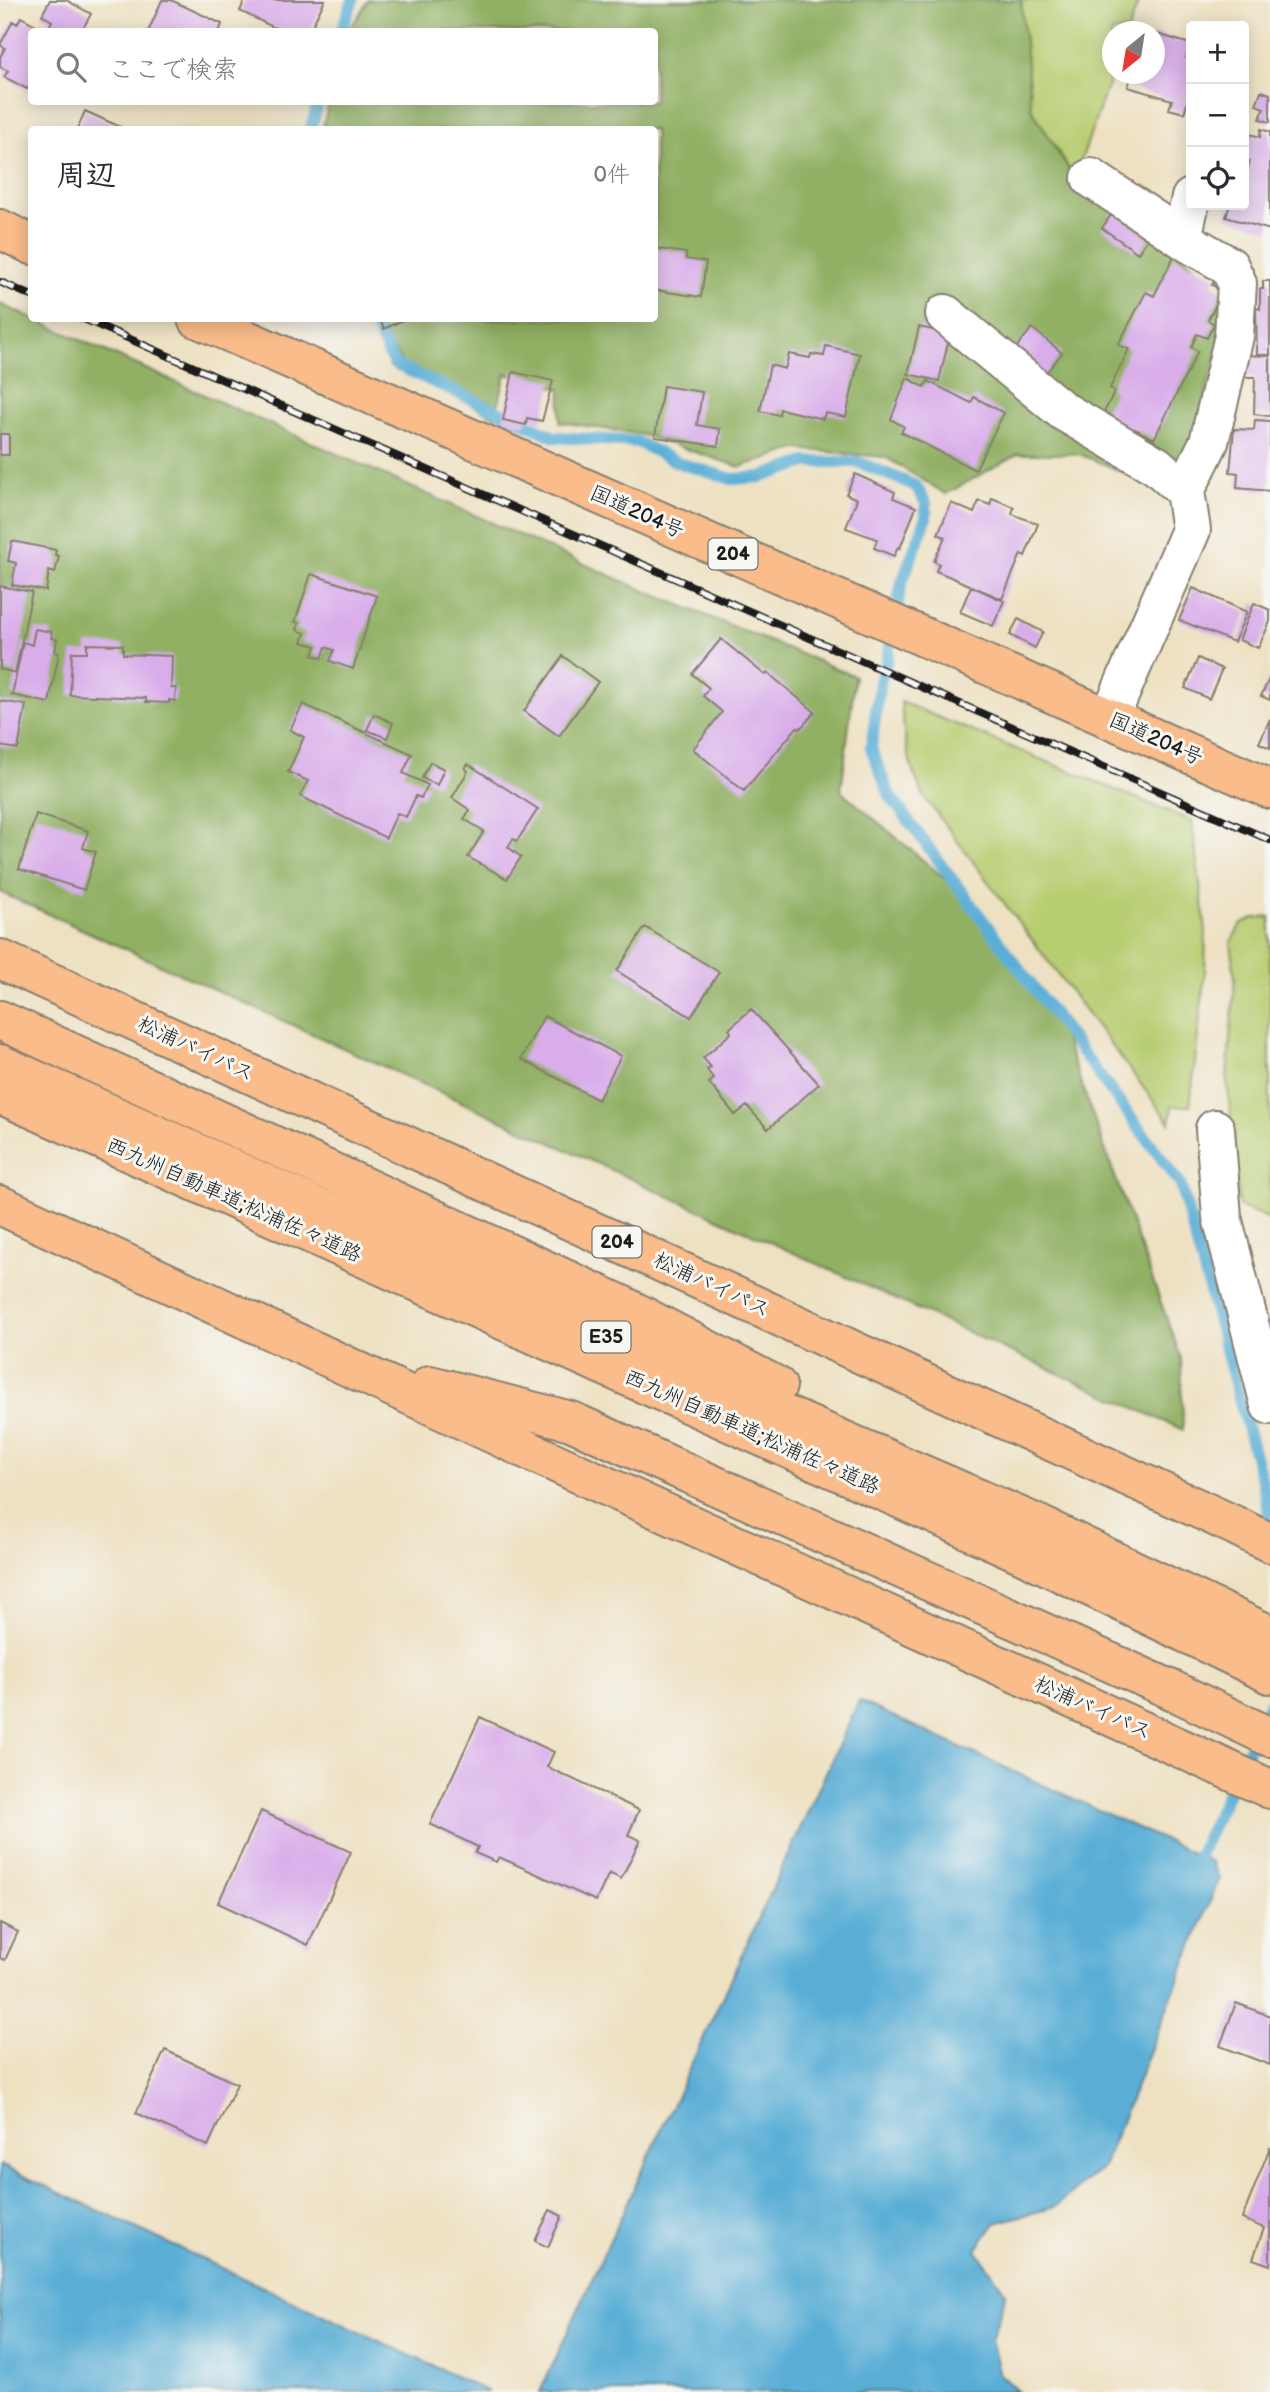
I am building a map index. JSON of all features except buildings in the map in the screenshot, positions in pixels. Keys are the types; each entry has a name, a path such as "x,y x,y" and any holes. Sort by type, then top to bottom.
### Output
{"highway":[{"path":"0,229 28,243"},
{"name":"国道204号","path":"206,322 1270,789"},
{"name":"松浦バイパス","path":"0,959 1270,1543"},
{"path":"0,1020 622,1305 1037,1524"},
{"name":"西九州自動車道;松浦佐々道路","path":"0,1064 616,1342 1037,1524 1207,1623 1270,1674"},
{"name":"西九州自動車道;松浦佐々道路","path":"0,1094 1026,1555 1207,1623 1270,1635"},
{"name":"松浦バイパス","path":"0,1205 596,1482 1270,1789"},
{"path":"340,1362 571,1421 1172,1690 1270,1737"}],"street":[{"path":"1091,178 1229,266 1237,283 1234,337 1209,442 1185,491 1191,530 1109,719"},
{"path":"1182,238 1188,210"},
{"path":"945,314 1063,411 1157,466 1185,491"},
{"path":"1215,1129 1222,1217 1264,1354 1270,1405"}],"green space":[{"path":"368,0 1021,0 1031,108 1074,178 1165,237 1230,304 1187,465 1152,484 1079,454 1018,454 946,494 885,457 796,449 740,467 643,435 560,422 561,389 506,374 495,417 406,368 386,339 378,322 658,322 658,126 323,126 328,105 658,105 658,28 351,28"},
{"path":"1021,0 1139,0 1132,21 1102,21 1102,84 1108,84 1075,178 1031,108"},
{"path":"0,304 28,316 28,322 40,322 643,590 855,676 841,791 956,888 1058,1020 1181,1358 1183,1430 0,892"},
{"path":"901,702 1192,821 1206,931 1205,972 1190,1106 1172,1106 1170,1123 925,798 907,751"},
{"path":"1270,917 1270,1219 1239,1206 1227,1079 1235,979 1231,942 1241,924 1255,918"}],"water":[{"path":"859,1701 1212,1862 1219,1879 1103,2167 1055,2207 995,2223 976,2250 1006,2293 991,2340 1000,2375 1018,2392 540,2392"},
{"path":"0,2165 489,2392 0,2392"}],"waterway":[{"path":"342,28 353,0"},
{"path":"311,126 318,105"},
{"path":"373,322 394,364 555,437 637,442 679,463 732,479 761,477 806,462 858,462 916,486 926,503 926,519 902,582 887,660 880,682 871,748 890,796 1180,1183 1262,1481 1270,1519"},
{"path":"1198,1856 1270,1703"}],"railway":[{"path":"0,282 28,294"},
{"path":"91,322 1270,840"}]}
